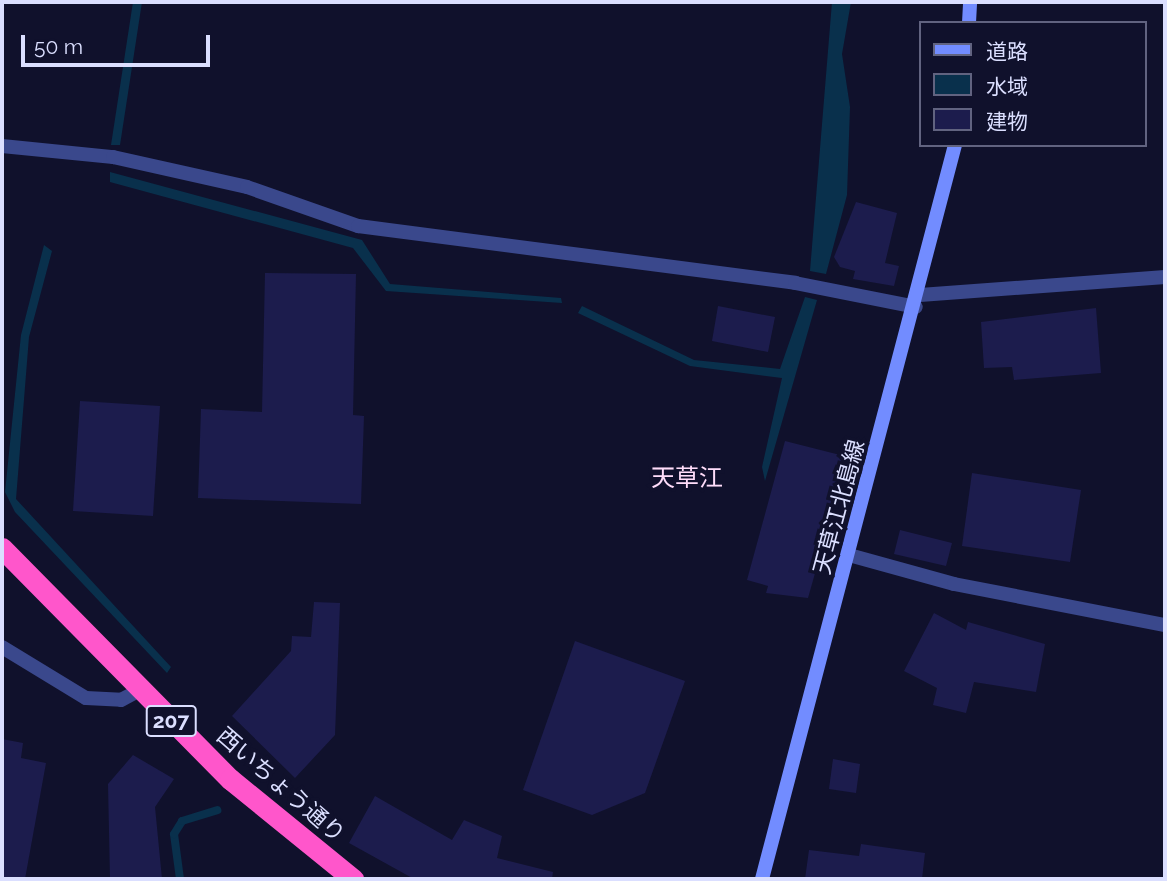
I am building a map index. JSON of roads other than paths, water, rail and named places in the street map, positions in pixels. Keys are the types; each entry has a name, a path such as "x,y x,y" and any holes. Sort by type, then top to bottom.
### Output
{"highway":[{"name":"西いちょう通り","path":"2,548 139,690 230,779 353,879"}],"street":[{"path":"969,21 970,2"},
{"path":"2,146 113,157 247,187 358,226 918,301 1165,277"},
{"name":"天草江北島線","path":"762,879 918,301 955,147"},
{"path":"849,555 954,584 1165,625"},
{"path":"2,647 86,698 121,700 139,690"}],"water":[{"path":"133,2 142,2 120,145 111,145"},
{"path":"832,2 851,2 842,54 850,107 847,195 826,274 810,271"},
{"path":"110,172 362,240 390,284 561,298 562,303 386,291 353,248 110,182"},
{"path":"44,245 52,251 29,337 16,499 171,667 167,673 15,512 5,492 21,335"},
{"path":"805,297 817,300 765,481 762,467 782,378 690,366 578,313 582,306 694,360 780,369"}],"waterway":[{"path":"180,879 174,834 182,821 217,810"}],"district":[{"name":"天草江","path":"687,478"}]}
